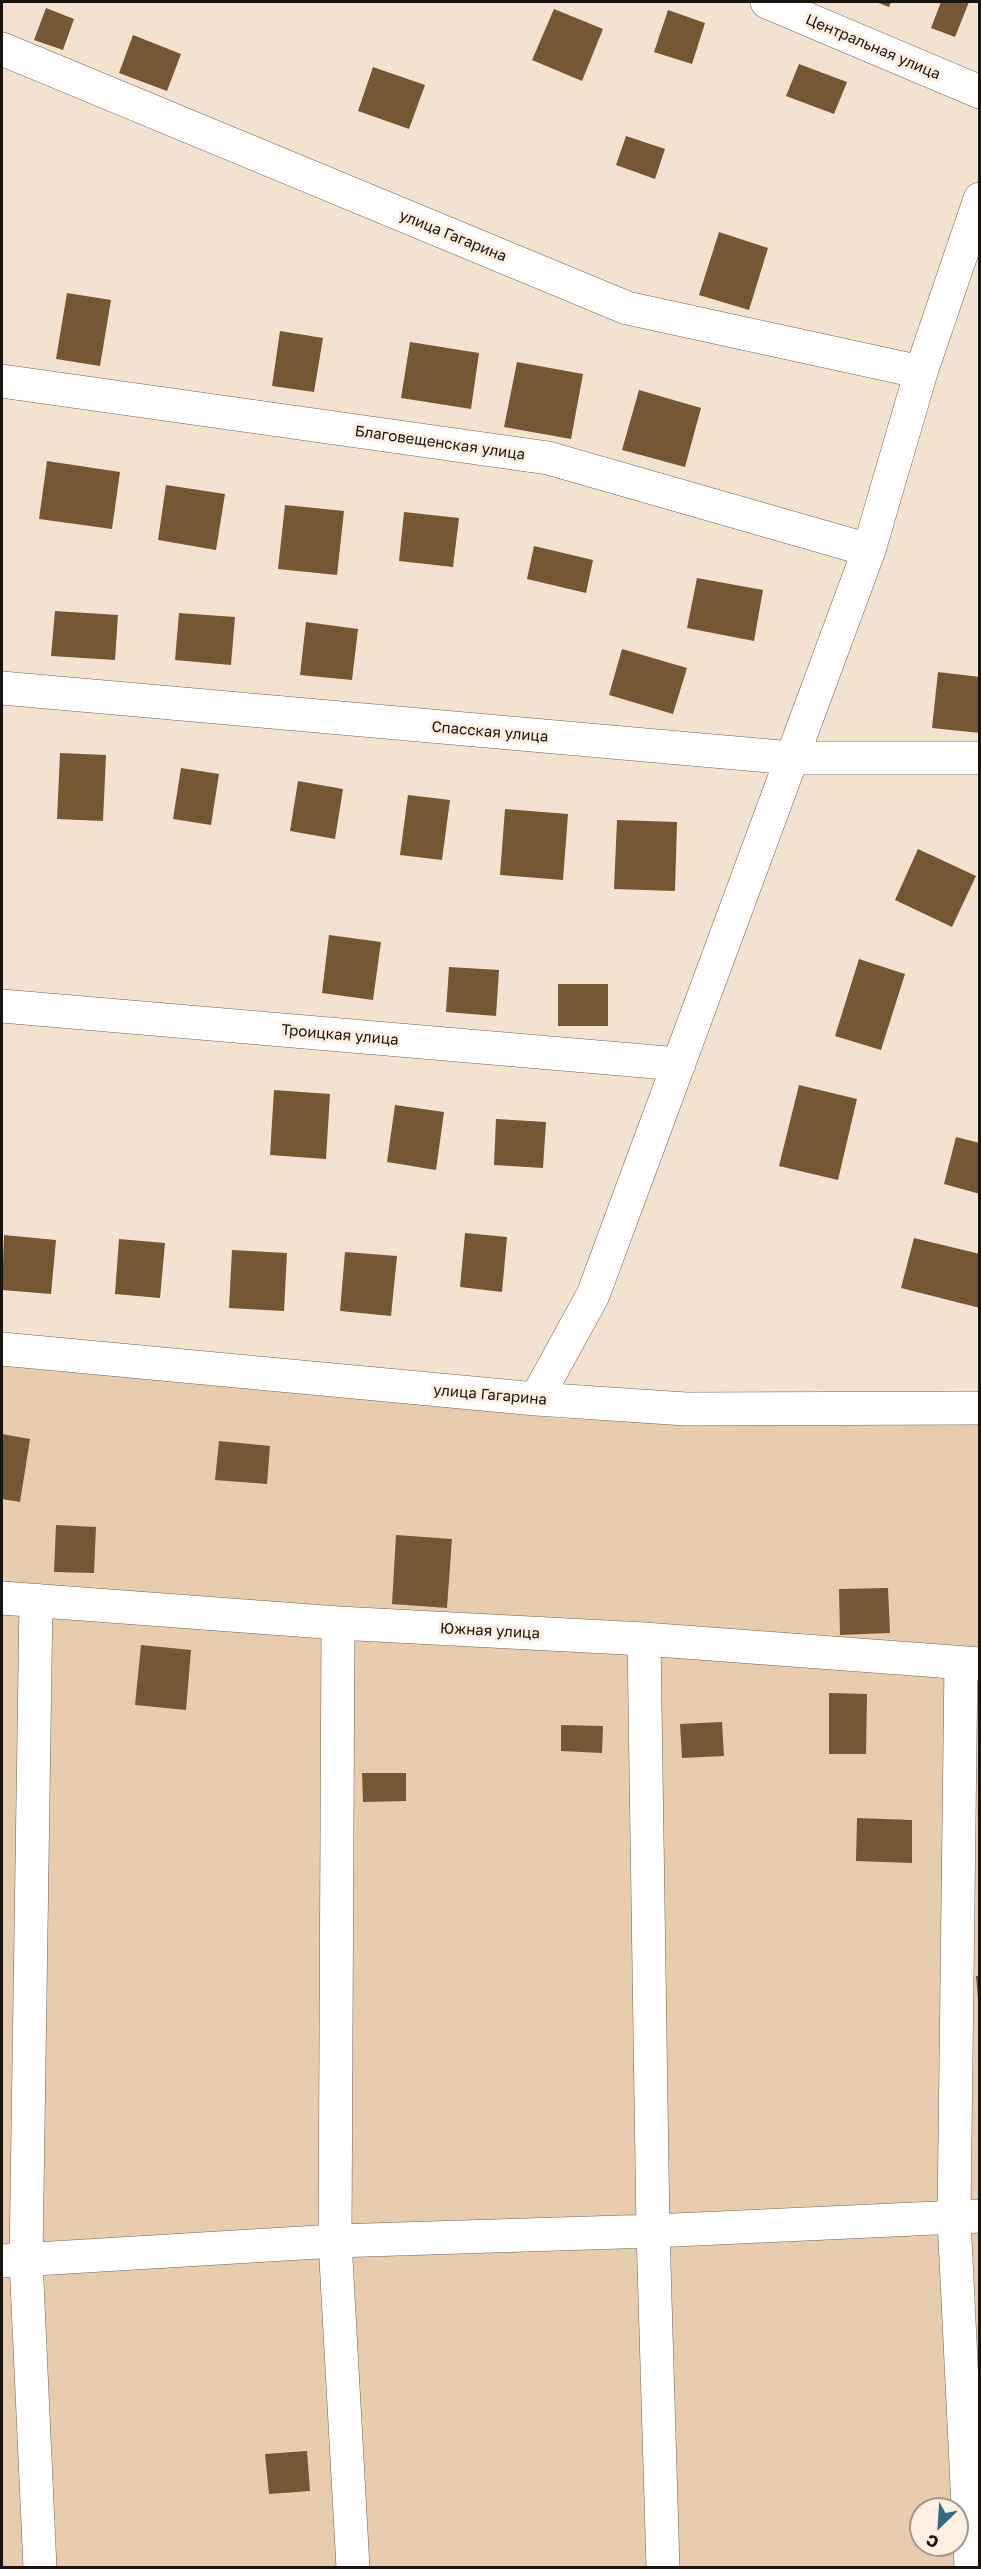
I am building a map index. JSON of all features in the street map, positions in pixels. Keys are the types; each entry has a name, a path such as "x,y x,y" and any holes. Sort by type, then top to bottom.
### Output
{"street":[{"name":"Центральная улица","path":"767,2 980,92"},
{"name":"улица Гагарина","path":"2,49 627,308 921,372"},
{"path":"536,1399 594,1295 869,550 921,372 980,199"},
{"name":"Благовещенская улица","path":"2,381 548,458 869,550"},
{"name":"Спасская улица","path":"2,688 792,758 980,758"},
{"name":"Троицкая улица","path":"2,1006 679,1064"},
{"name":"улица Гагарина","path":"2,1349 536,1399 686,1409 980,1408"},
{"name":"Южная улица","path":"2,1598 338,1623 644,1639 970,1663"},
{"path":"36,1600 14,2260 40,2568"},
{"path":"338,1623 335,2241 353,2568"},
{"path":"644,1639 653,2232 663,2568"},
{"path":"970,1663 967,2217 971,2568"},
{"path":"14,2260 335,2241 653,2232 967,2217"}],"shaded area":[{"path":"2,1361 155,1373 561,1419 979,1423 979,2567 2,2567"}],"building":[{"path":"876,2 891,2 889,7"},
{"path":"941,2 969,2 955,37 931,28"},
{"path":"46,8 74,19 63,50 34,40"},
{"path":"554,9 603,29 582,81 532,60"},
{"path":"668,10 705,23 692,64 654,52"},
{"path":"133,35 181,54 167,91 119,73"},
{"path":"799,64 847,82 834,114 786,96"},
{"path":"373,67 425,85 409,129 358,111"},
{"path":"626,136 665,149 655,179 616,165"},
{"path":"719,232 768,248 749,310 699,295"},
{"path":"67,293 111,300 100,366 56,359"},
{"path":"280,331 323,338 314,392 272,386"},
{"path":"410,342 479,353 471,409 401,398"},
{"path":"517,362 583,374 571,439 504,427"},
{"path":"639,390 701,408 685,467 622,450"},
{"path":"47,461 120,472 112,529 39,519"},
{"path":"166,485 225,494 216,550 158,540"},
{"path":"285,505 344,511 337,575 278,569"},
{"path":"404,512 459,518 453,567 399,561"},
{"path":"534,546 593,560 586,593 527,579"},
{"path":"697,578 763,590 754,641 687,628"},
{"path":"55,611 118,615 115,660 51,656"},
{"path":"179,613 235,617 231,665 175,660"},
{"path":"306,622 358,629 352,680 300,675"},
{"path":"622,649 687,668 673,714 609,695"},
{"path":"938,672 980,677 980,733 932,728"},
{"path":"60,753 106,755 103,821 57,819"},
{"path":"181,768 219,774 211,825 173,819"},
{"path":"298,781 343,789 335,839 290,831"},
{"path":"408,795 450,800 442,860 400,855"},
{"path":"505,809 568,814 563,880 500,875"},
{"path":"617,820 677,822 675,891 614,889"},
{"path":"918,849 976,876 952,927 895,900"},
{"path":"329,935 381,942 373,1000 322,993"},
{"path":"859,959 905,974 881,1050 835,1036"},
{"path":"449,967 499,970 496,1016 446,1012"},
{"path":"558,984 608,984 608,1026 558,1026"},
{"path":"799,1085 857,1099 838,1180 779,1166"},
{"path":"274,1090 330,1094 326,1159 270,1155"},
{"path":"395,1105 444,1112 436,1170 387,1162"},
{"path":"496,1119 546,1122 543,1168 494,1165"},
{"path":"956,1137 980,1143 980,1194 944,1184"},
{"path":"465,1233 507,1237 502,1292 460,1287"},
{"path":"4,1235 56,1240 51,1294 2,1290"},
{"path":"914,1238 980,1254 980,1308 901,1288"},
{"path":"119,1239 165,1243 160,1298 115,1294"},
{"path":"232,1250 287,1253 284,1311 229,1308"},
{"path":"345,1252 397,1256 391,1316 340,1311"},
{"path":"2,1434 30,1439 20,1502 2,1499"},
{"path":"219,1441 270,1446 267,1484 215,1480"},
{"path":"56,1525 96,1527 94,1573 54,1572"},
{"path":"396,1535 452,1539 447,1608 392,1604"},
{"path":"888,1588 890,1633 840,1635 839,1589"},
{"path":"141,1645 191,1650 186,1710 135,1705"},
{"path":"829,1693 867,1694 866,1754 829,1754"},
{"path":"722,1722 724,1756 682,1758 680,1724"},
{"path":"561,1725 603,1726 602,1753 561,1751"},
{"path":"362,1773 406,1773 406,1801 363,1802"},
{"path":"857,1818 912,1820 912,1863 856,1861"},
{"path":"976,1976 980,1976 980,1999 978,1999"},
{"path":"307,2451 310,2491 269,2494 265,2454"}]}
